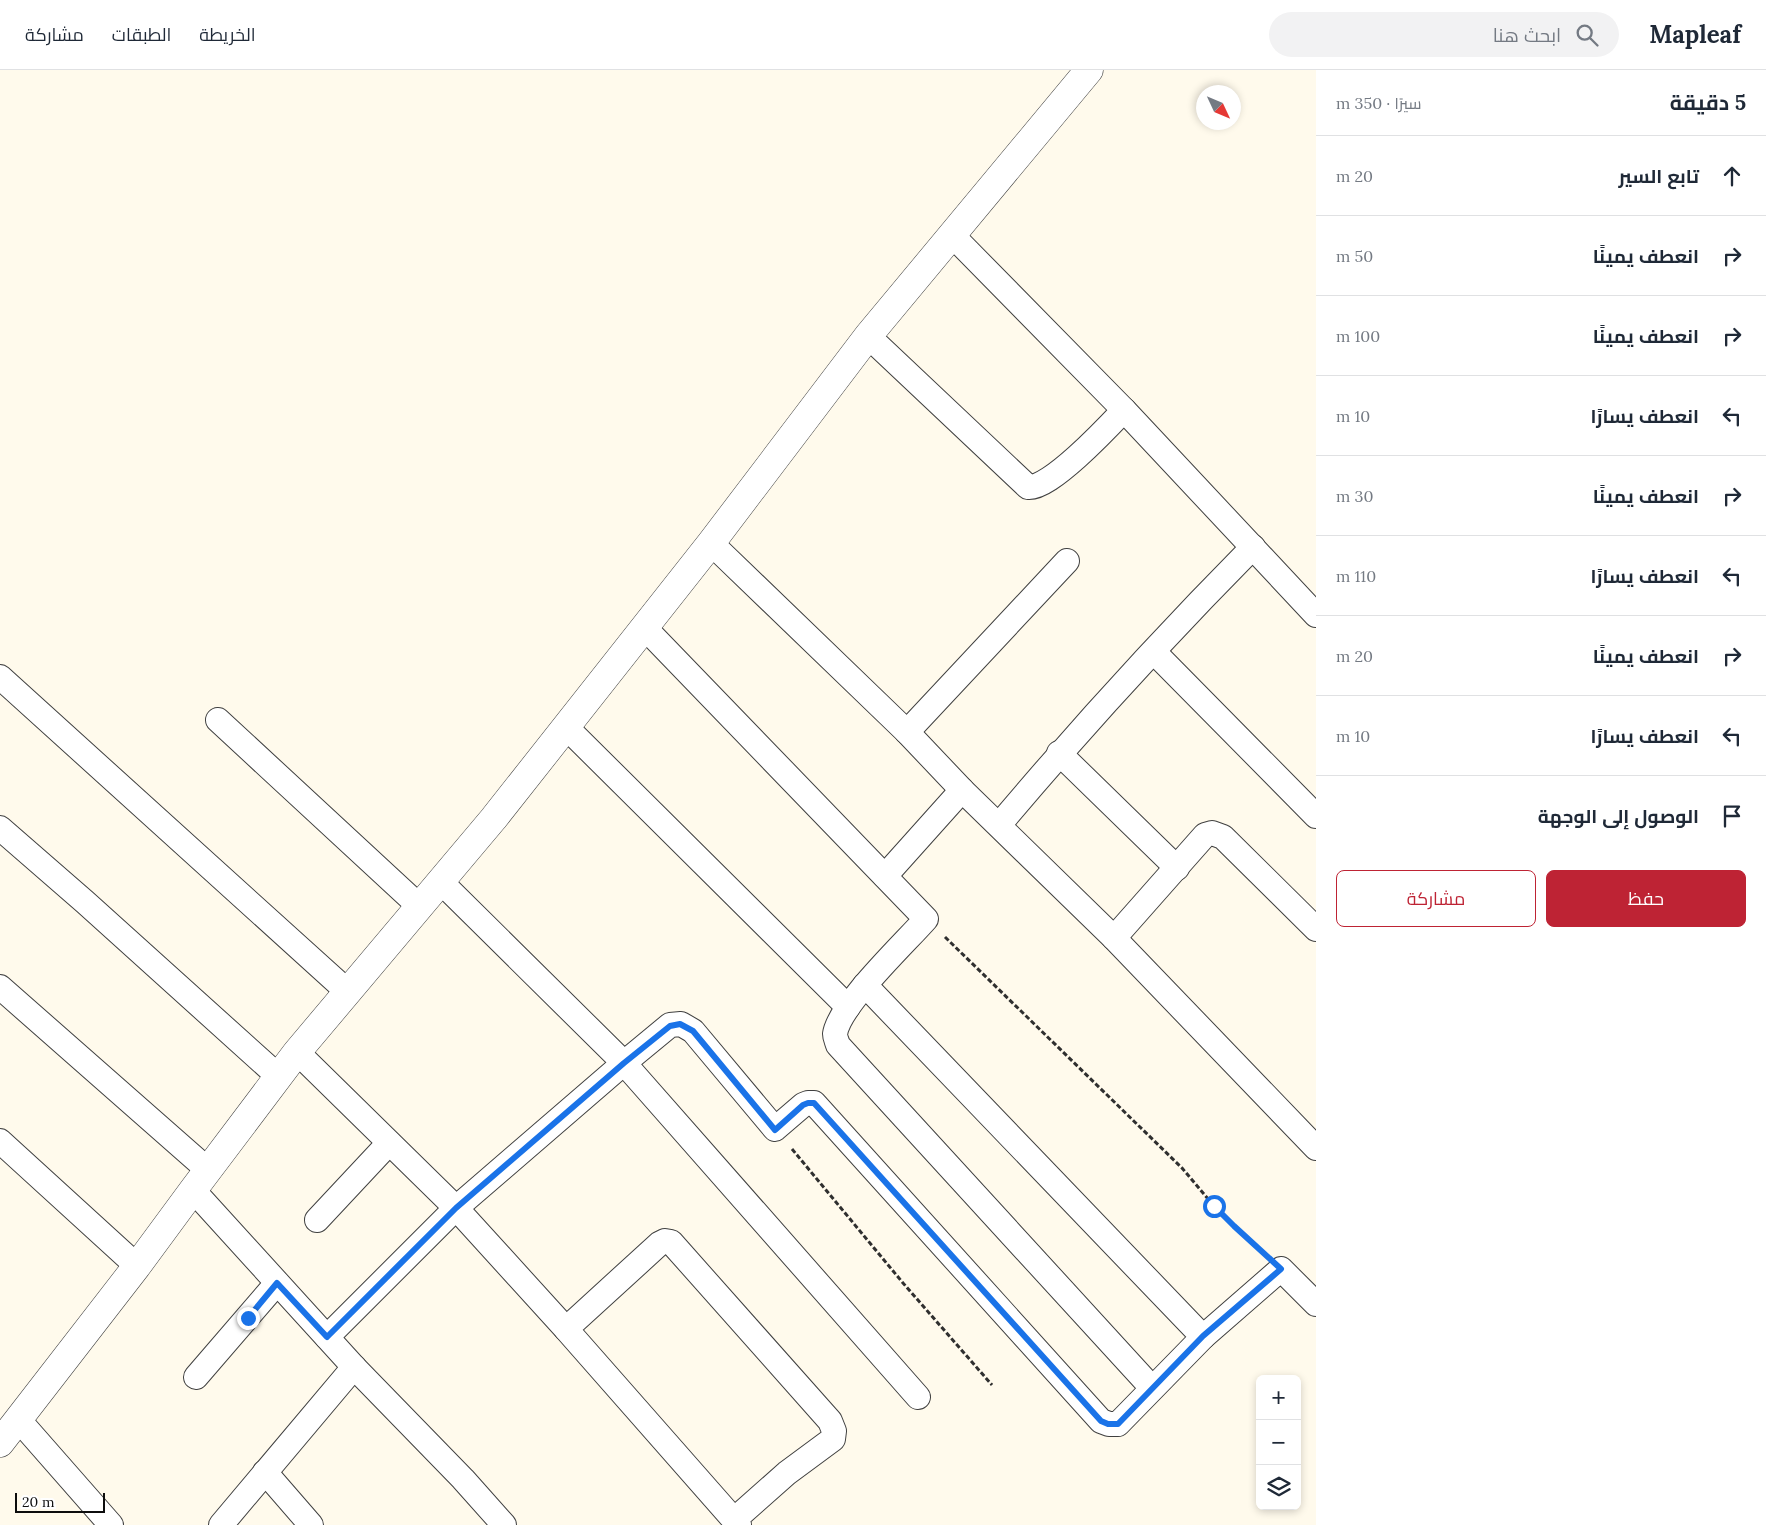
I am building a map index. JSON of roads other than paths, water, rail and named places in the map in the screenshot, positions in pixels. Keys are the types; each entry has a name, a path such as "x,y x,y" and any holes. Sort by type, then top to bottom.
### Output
{"street":[{"path":"0,1442 138,1266 200,1180 298,1052 494,818 712,543 868,336 1089,70"},
{"path":"952,235 1124,410 1316,615"},
{"path":"868,336 1028,487 1034,488 1043,484 1080,455 1124,410"},
{"path":"712,543 907,732 962,790 1114,938 1316,1148"},
{"path":"999,825 1059,754 1201,599 1253,547"},
{"path":"907,732 1067,561"},
{"path":"645,628 926,919 865,985 848,1007 836,1032 835,1038 838,1045 1152,1388"},
{"path":"1154,652 1316,816"},
{"path":"0,677 348,992"},
{"path":"218,720 419,906"},
{"path":"566,727 848,1007"},
{"path":"1059,754 1178,868"},
{"path":"885,876 962,790"},
{"path":"0,828 279,1077"},
{"path":"1114,938 1178,868 1205,835 1212,833 1223,836 1316,928"},
{"path":"440,882 624,1063 918,1397"},
{"path":"865,985 1203,1336"},
{"path":"0,987 200,1180 277,1283 354,1367 463,1479 504,1525"},
{"path":"327,1337 456,1208 624,1063 670,1026 680,1024 693,1031 775,1130 803,1105 814,1103 1101,1421 1108,1424 1118,1424 1203,1336 1281,1269 1316,1304"},
{"path":"298,1052 456,1208 736,1523 787,1473 833,1439 834,1431 830,1421 671,1242 665,1241 659,1244 566,1330"},
{"path":"0,1141 138,1266"},
{"path":"318,1220 389,1143"},
{"path":"196,1377 277,1283"},
{"path":"221,1525 354,1367"},
{"path":"18,1419 111,1525"},
{"path":"265,1472 311,1525"}]}
